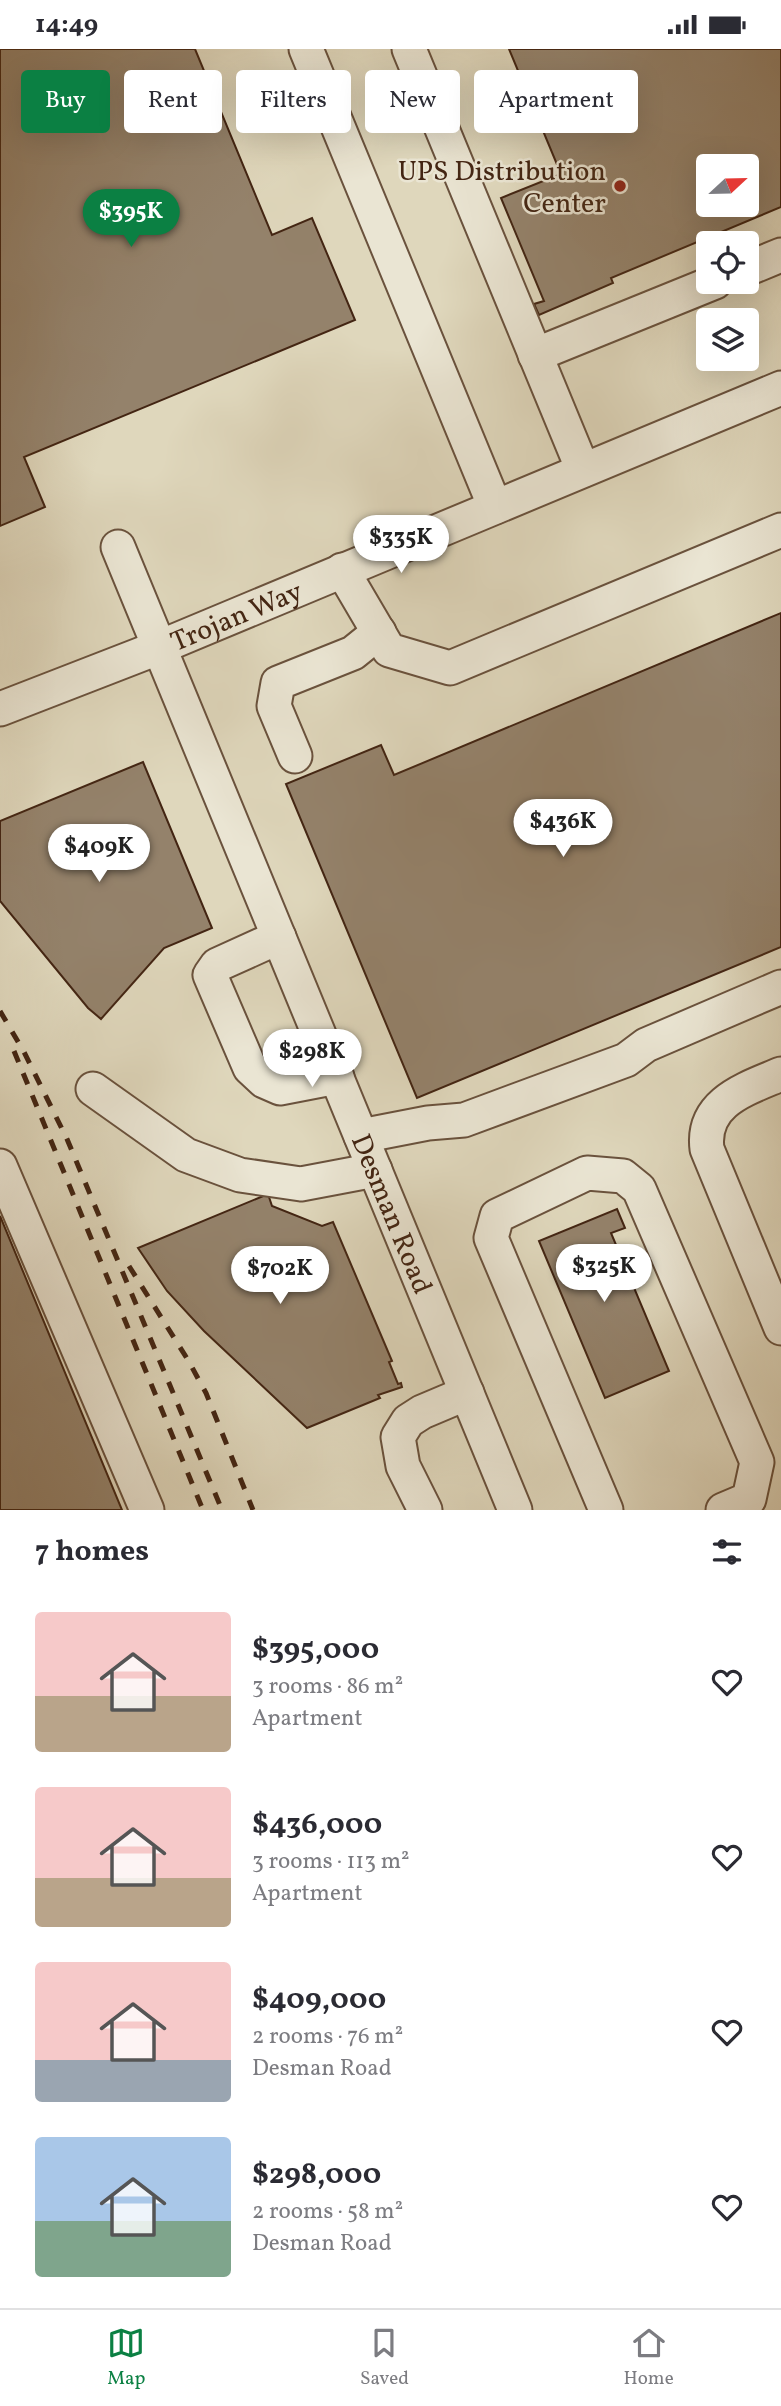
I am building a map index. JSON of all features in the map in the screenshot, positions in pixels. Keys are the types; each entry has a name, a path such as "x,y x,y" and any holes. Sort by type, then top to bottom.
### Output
{"street":[{"path":"306,49 495,507"},
{"path":"409,49 583,470"},
{"path":"759,264 781,255"},
{"path":"535,355 696,290"},
{"name":"Trojan Way","path":"0,709 160,647 781,387"},
{"path":"342,571 389,650 450,668 781,530"},
{"name":"Desman Road","path":"118,547 515,1510"},
{"path":"295,756 274,706 278,683 353,653 379,632"},
{"path":"279,937 218,965 210,975 250,1068 264,1081 280,1088 337,1077"},
{"path":"361,1136 428,1123 464,1120 626,1060 646,1045 781,988"},
{"path":"781,1074 736,1093 721,1105 705,1135 706,1149 781,1328"},
{"path":"93,1089 186,1156 240,1175 301,1184 375,1170"},
{"path":"0,1166 146,1510"},
{"path":"607,1510 491,1238 497,1216 587,1173 623,1176 639,1189 758,1462 749,1499 723,1510"},
{"path":"425,1510 403,1466 398,1437 408,1421 422,1412 467,1393"}],"building":[{"path":"0,49 195,49 204,70 124,70 124,133 222,133 222,114 272,235 312,218 355,320 24,457 45,507 0,526"},
{"name":"UPS Distribution Center","path":"509,49 781,49 781,207 760,216 760,154 696,154 696,217 757,217 724,231 696,231 696,242 611,278 613,283 539,315 534,304 544,301 501,198 561,174 544,133 638,133 638,70 518,70"},
{"path":"781,613 781,947 417,1098 286,784 381,745 394,775"},
{"path":"143,762 212,928 164,948 101,1019 88,1008 0,901 0,821"},
{"path":"268,1194 272,1206 322,1226 333,1222 392,1361 389,1362 398,1384 401,1383 402,1387 378,1395 380,1398 307,1428 204,1331 167,1291 138,1248"},
{"path":"617,1209 625,1228 611,1233 669,1371 605,1398 539,1241"},
{"path":"0,1216 122,1510 0,1510"}],"railway":[{"path":"0,1011 24,1052 67,1139 222,1510"},
{"path":"14,1051 203,1510"},
{"path":"129,1266 206,1393 253,1510"}],"place":[{"name":"UPS Distribution Center","path":"620,186"}]}
